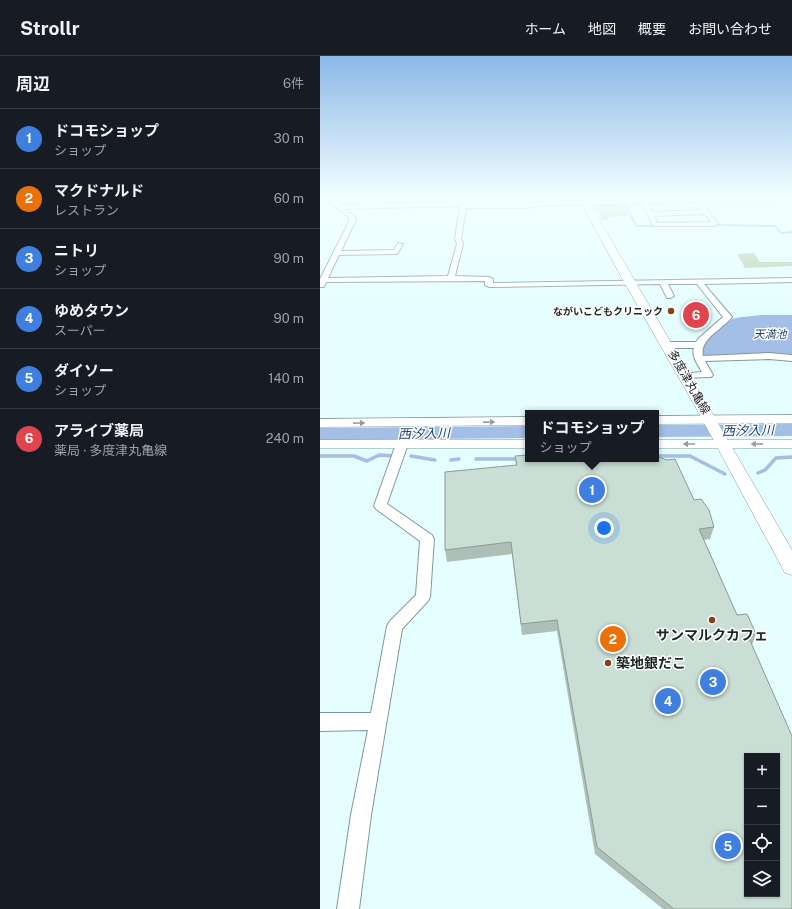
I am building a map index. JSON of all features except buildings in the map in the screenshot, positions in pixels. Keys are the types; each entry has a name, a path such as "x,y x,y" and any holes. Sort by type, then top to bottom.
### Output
{"main road":[{"name":"多度津丸亀線","path":"605,239 685,376 792,567"}],"street":[{"path":"320,287 323,276 343,239"},
{"path":"452,278 460,244 458,239"},
{"path":"336,253 396,252 400,244"},
{"path":"323,276 489,279 489,285 792,280"},
{"path":"662,281 670,296"},
{"path":"685,376 708,375 699,359 697,350 702,340 728,316 699,282"},
{"path":"667,345 699,345"},
{"path":"699,359 769,356 792,358"},
{"path":"659,443 792,419"},
{"path":"320,423 525,421"},
{"path":"659,421 716,432 792,444"},
{"path":"320,444 525,444"},
{"path":"348,909 361,815 395,626 423,597 427,539 380,506 402,444"},
{"path":"320,722 378,721"}],"green space":[{"path":"754,253 760,262 792,262 792,266 745,268 737,254"}],"water":[{"name":"天満池","path":"763,315 792,315 792,356 703,357 701,355 702,343 732,319"}],"waterway":[{"name":"西汐入川","path":"659,431 792,430"},
{"name":"西汐入川","path":"320,434 525,432"},
{"path":"320,456 354,456 367,461 379,455 395,456"},
{"path":"411,456 435,460"},
{"path":"659,456 690,456 725,474"},
{"path":"758,473 765,470 776,458 792,457"},
{"path":"451,460 459,459"},
{"path":"476,459 525,459"}],"place":[{"name":"ながいこどもクリニック","path":"671,311"},
{"name":"アライブ薬局","path":"696,315"},
{"name":"ドコモショップ","path":"592,490"},
{"name":"サンマルクカフェ","path":"712,620"},
{"name":"マクドナルド","path":"613,639"},
{"name":"築地銀だこ","path":"608,663"},
{"name":"ニトリ","path":"713,682"},
{"name":"ゆめタウン","path":"668,701"},
{"name":"ダイソー","path":"728,846"}]}
